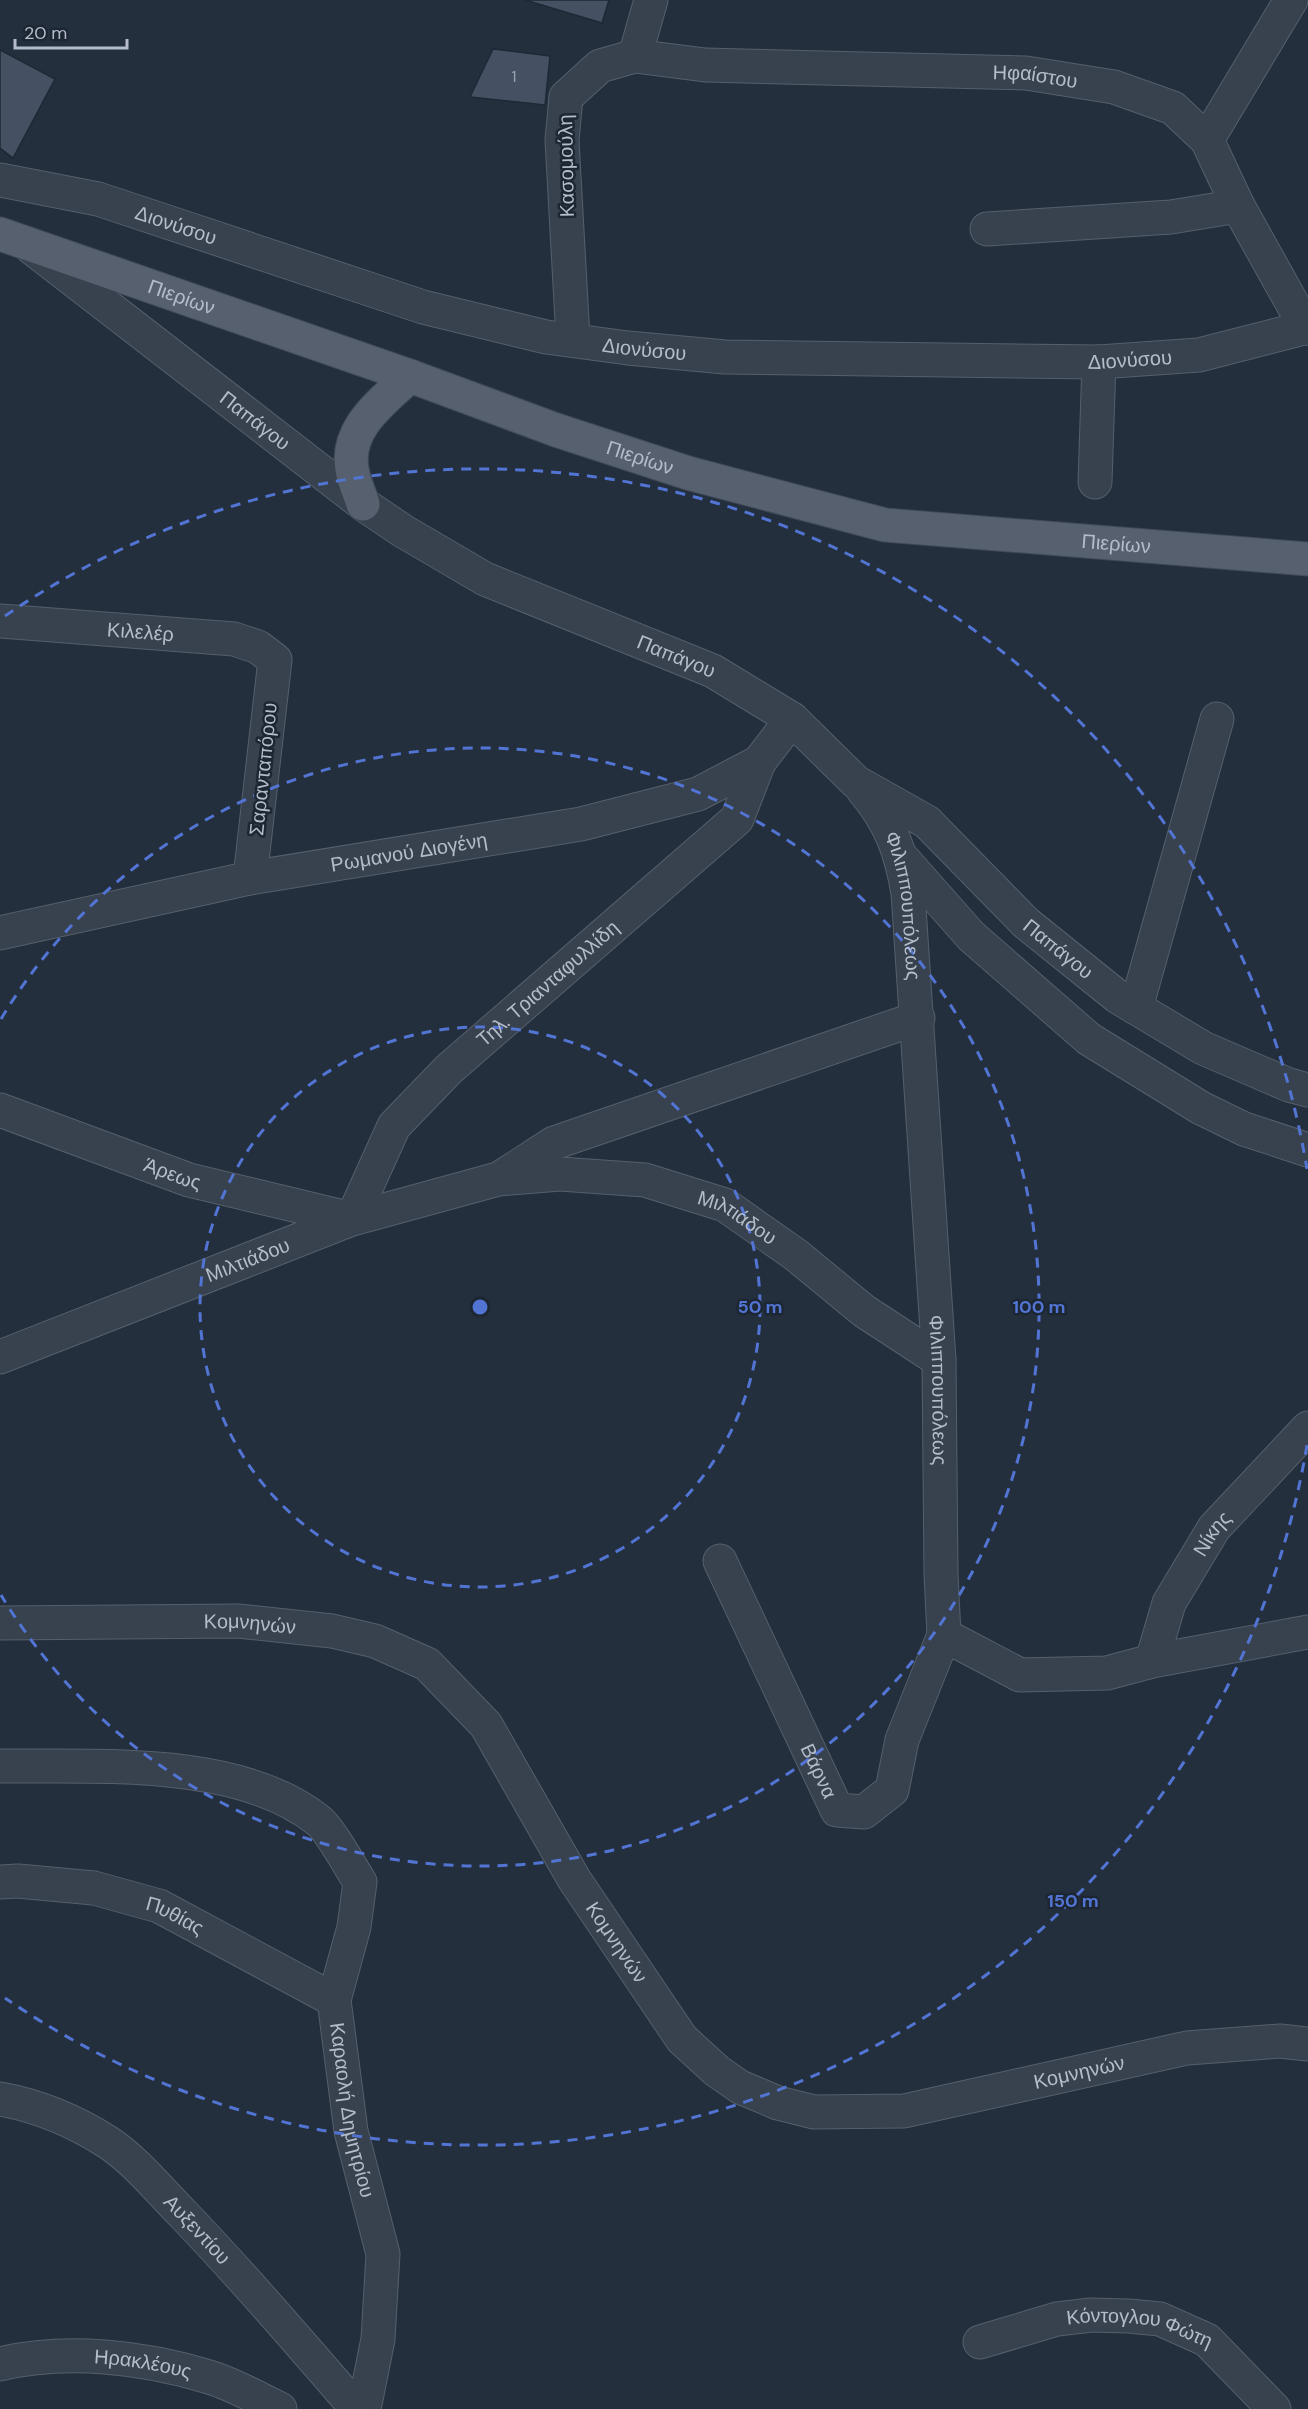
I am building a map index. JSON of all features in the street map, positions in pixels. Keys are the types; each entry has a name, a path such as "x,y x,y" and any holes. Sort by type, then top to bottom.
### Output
{"main road":[{"name":"Πιερίων","path":"13,238 410,376 556,430 688,473 885,525 1308,559"},
{"path":"363,504 352,473 350,453 358,430 369,414 410,376"}],"street":[{"path":"635,56 651,0"},
{"path":"1207,140 1291,0"},
{"name":"Ηφαίστου","path":"635,56 705,64 1026,74 1114,87 1173,108 1207,140 1238,206 1307,327"},
{"name":"Κασομούλη","path":"573,339 562,140 566,97 600,66 635,56"},
{"name":"Διονύσου","path":"0,180 98,199 423,307 546,337 628,348 725,357 1099,362 1199,355 1307,327"},
{"path":"987,229 1171,217 1238,206"},
{"name":"Παπάγου","path":"13,238 363,504 403,531 485,579 713,671 792,719 856,782 927,822 1026,923 1118,997 1203,1048 1289,1085 1308,1090"},
{"path":"1095,482 1099,362"},
{"name":"Κιλελέρ","path":"1,625 234,639 258,647 275,660"},
{"name":"Σαρανταπόρου","path":"250,878 275,660"},
{"name":"Ρωμανού Διογένη","path":"0,933 250,878 581,824 698,794 759,762 792,719"},
{"path":"1136,1008 1217,719"},
{"name":"Τηλ. Τριανταφυλλίδη","path":"352,1219 394,1126 449,1069 737,819 759,762"},
{"name":"Φιλιππουπόλεως","path":"856,782 876,805 891,830 903,859 908,893 939,1360 940,1574 944,1635"},
{"path":"903,859 971,936 1089,1039 1201,1108 1244,1129 1308,1150"},
{"name":"Μιλτιάδου","path":"498,1179 554,1143 918,1018"},
{"name":"Άρεως","path":"0,1110 189,1180 352,1219"},
{"name":"Μιλτιάδου","path":"0,1357 352,1219 498,1179 560,1174 645,1180 725,1205 796,1255 864,1311 939,1360"},
{"name":"Νίκης","path":"1152,1661 1169,1603 1214,1528 1308,1428"},
{"name":"Βάρνα","path":"720,1561 837,1810 864,1812 892,1790 903,1740 944,1635"},
{"name":"Κομνηνών","path":"0,1623 238,1621 332,1630 375,1641 427,1664 486,1725 574,1879 682,2039 717,2071 740,2087 778,2103 814,2112 904,2111 1187,2048 1280,2041 1308,2044"},
{"path":"944,1635 1020,1675 1107,1673 1152,1661 1308,1632"},
{"name":"Καραολή Δημητρίου","path":"0,1766 110,1767 213,1774 272,1793 321,1822 360,1882 354,1927 334,2000 351,2131 383,2254 378,2339 364,2409"},
{"name":"Πυθίας","path":"0,1882 18,1881 94,1888 159,1906 334,2000"},
{"name":"Αυξεντίου","path":"0,2099 38,2108 80,2125 111,2144 135,2165 242,2275 357,2409"},
{"name":"Κόντογλου Φώτη","path":"980,2342 1058,2319 1091,2315 1160,2319 1208,2340 1274,2409"},
{"name":"Ηρακλέους","path":"0,2364 30,2357 116,2357 210,2377 280,2409"}],"building":[{"path":"525,0 609,0 602,23"},
{"path":"493,49 550,56 545,105 470,97"},
{"path":"0,50 55,79 13,158 0,148"}]}
